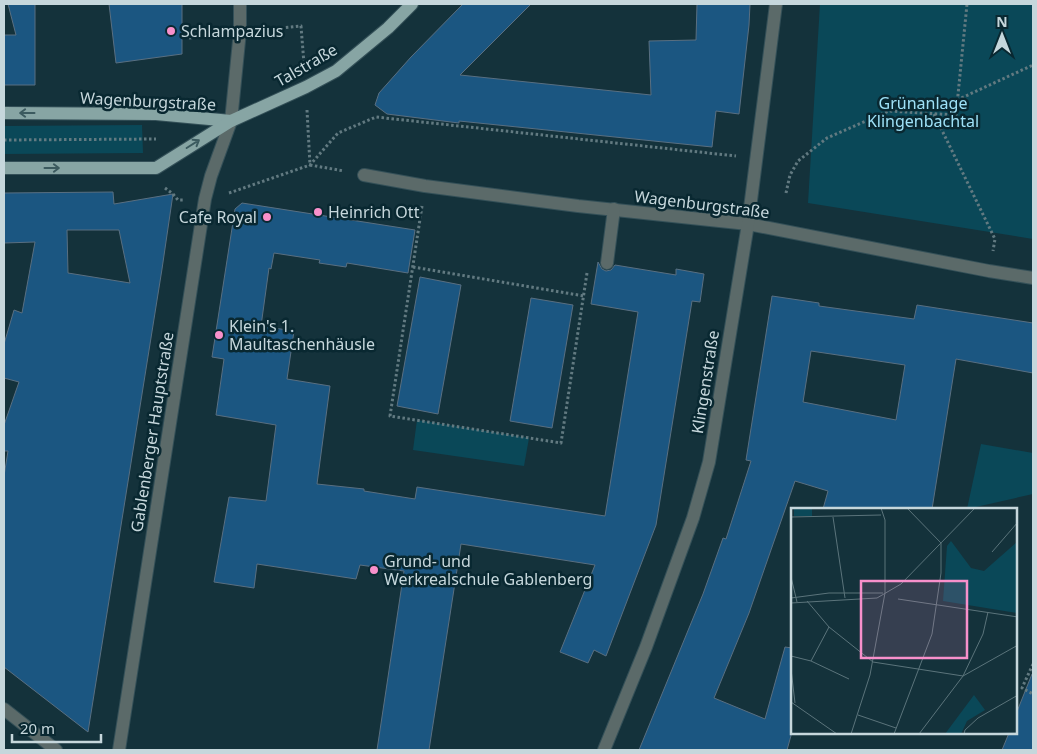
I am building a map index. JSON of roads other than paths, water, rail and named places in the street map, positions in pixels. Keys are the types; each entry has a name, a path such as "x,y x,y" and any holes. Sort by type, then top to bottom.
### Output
{"main road":[{"name":"Talstraße","path":"230,121 306,87 336,71 388,28 412,4"},
{"name":"Wagenburgstraße","path":"4,113 156,114 230,121"},
{"name":"Wagenburgstraße","path":"4,168 156,168 230,121"}],"street":[{"name":"Gablenberger Hauptstraße","path":"119,750 205,199 230,121 240,31 240,4"},
{"name":"Klingenstraße","path":"604,750 646,647 693,518 709,462 748,224 776,4"},
{"name":"Wagenburgstraße","path":"364,175 425,186 748,224 1033,278"},
{"path":"607,263 614,209"},
{"path":"4,709 56,750"}],"place":[{"name":"Schlampazius","path":"171,31"},
{"name":"Heinrich Ott","path":"318,212"},
{"name":"Cafe Royal","path":"267,217"},
{"name":"Klein's 1. Maultaschenhäusle","path":"219,335"},
{"name":"Grund- und Werkrealschule Gablenberg","path":"374,570"}],"park label":[{"name":"Grünanlage Klingenbachtal","path":"923,112"}]}
